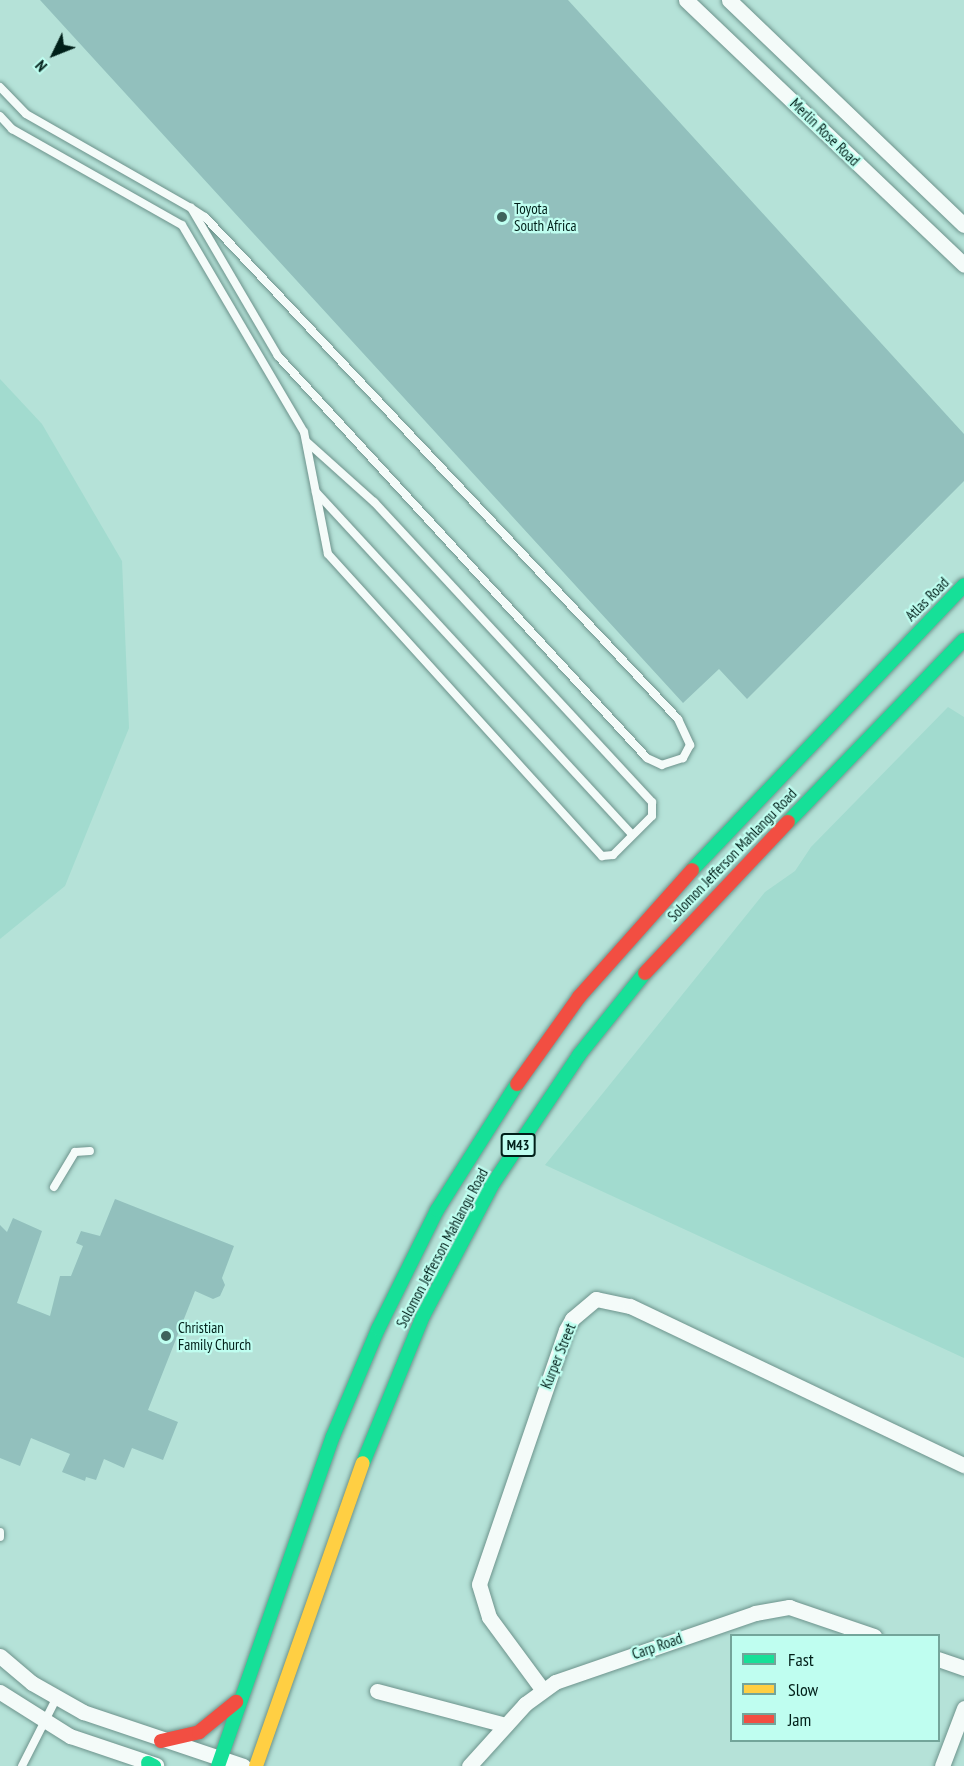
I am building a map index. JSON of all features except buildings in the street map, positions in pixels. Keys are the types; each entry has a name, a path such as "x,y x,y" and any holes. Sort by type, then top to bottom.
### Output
{"main road":[{"name":"Atlas Road","path":"914,636 964,585"},
{"name":"Solomon Jefferson Mahlangu Road","path":"219,1762 333,1436 378,1329 436,1210 493,1117 579,997 658,906 914,636"},
{"name":"Solomon Jefferson Mahlangu Road","path":"256,1766 386,1399 423,1316 492,1185 579,1055 660,954 964,640"},
{"path":"275,1760 281,1692"},
{"path":"161,1741 181,1739 216,1722 242,1694"}],"street":[{"name":"Merlin Rose Road","path":"686,0 964,265"},
{"name":"Merlin Rose Road","path":"729,0 964,225"},
{"name":"Kurper Street","path":"542,1689 489,1617 479,1584 566,1330 572,1319 596,1299 630,1306 964,1465"},
{"name":"Carp Road","path":"469,1766 542,1689 570,1675 772,1609 805,1611 871,1634"},
{"path":"0,1656 56,1699 219,1762 243,1766"},
{"path":"940,1659 964,1668"},
{"path":"377,1691 506,1725"},
{"path":"0,1692 44,1722 154,1765"},
{"path":"942,1766 964,1708"}],"lane":[{"path":"0,87 26,114 190,208 205,217 678,719 690,745 682,758 662,765 647,758 278,356 190,208"},
{"path":"0,116 15,130 182,224 307,442 374,502 652,801 654,813 613,855 602,856 332,560 307,442"},
{"path":"316,491 632,835"},
{"path":"54,1187 75,1152 90,1151"},
{"path":"0,1532 0,1537"},
{"path":"22,1766 56,1699"}],"green space":[{"path":"0,379 42,424 122,561 129,728 65,886 0,939"},
{"path":"948,707 964,717 964,1358 545,1165 765,892 795,871 811,847"}],"traffic: fast":[{"path":"692,870 964,585"},
{"path":"788,822 964,640"},
{"path":"363,1463 423,1316 492,1185 579,1055 645,973"},
{"path":"218,1766 333,1436 378,1329 437,1210 517,1084"},
{"path":"148,1763 154,1766"}],"traffic: slow":[{"path":"256,1766 363,1463"}],"traffic: jam":[{"path":"645,973 788,822"},
{"path":"517,1084 579,997 692,870"},
{"path":"161,1741 199,1732 236,1702"}],"place":[{"name":"Toyota South Africa","path":"502,217"},
{"name":"Christian Family Church","path":"166,1336"}]}
